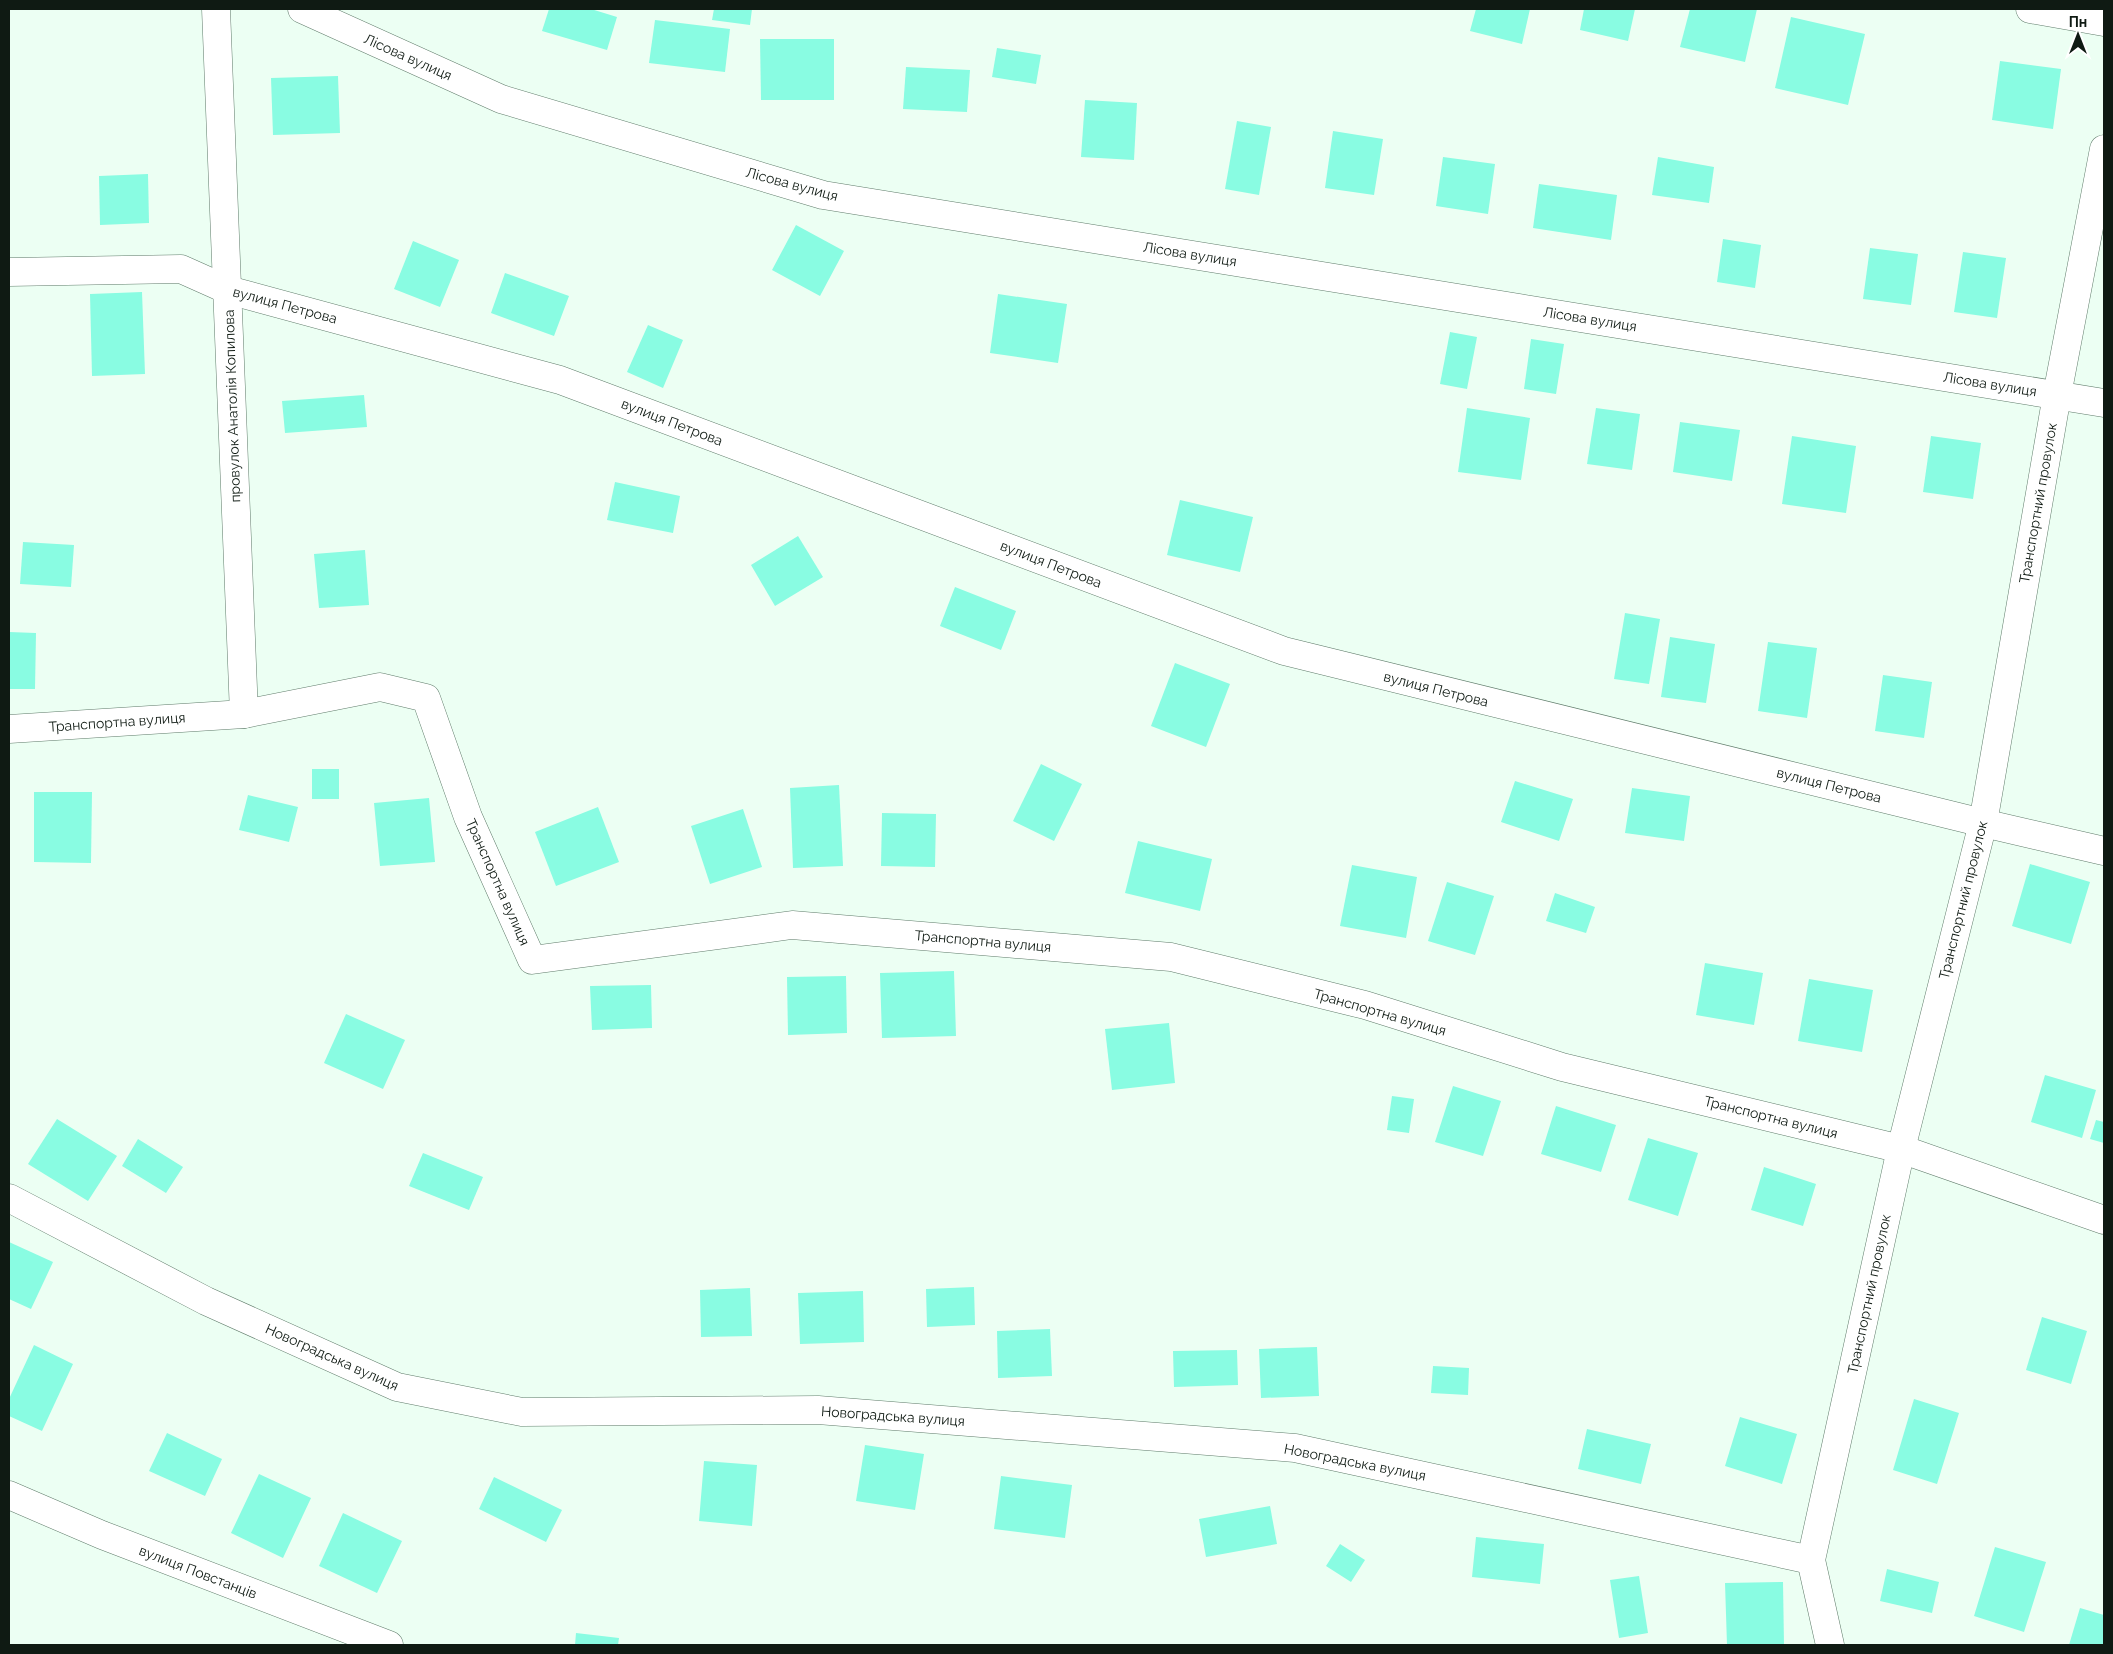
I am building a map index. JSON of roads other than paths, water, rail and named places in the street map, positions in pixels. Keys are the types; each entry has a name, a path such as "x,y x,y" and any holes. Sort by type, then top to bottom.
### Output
{"street":[{"name":"провулок Анатолія Копилова","path":"216,9 244,714"},
{"name":"Лісова вулиця","path":"302,9 501,99 823,195 2104,403"},
{"path":"2030,9 2104,22"},
{"name":"Транспортний провулок","path":"1830,1645 1811,1560 1900,1148 1983,823 2056,395 2104,149"},
{"name":"вулиця Петрова","path":"9,272 181,269 228,290 560,380 1284,652 2104,851"},
{"name":"Транспортна вулиця","path":"9,729 244,714 380,687 426,698 468,816 532,960 792,925 1171,957 1365,1005 1562,1067 1900,1148 2104,1220"},
{"name":"Новоградська вулиця","path":"9,1198 206,1301 396,1387 522,1412 818,1410 1294,1448 1811,1560"},
{"name":"вулиця Повстанців","path":"9,1495 102,1535 389,1645"}]}
